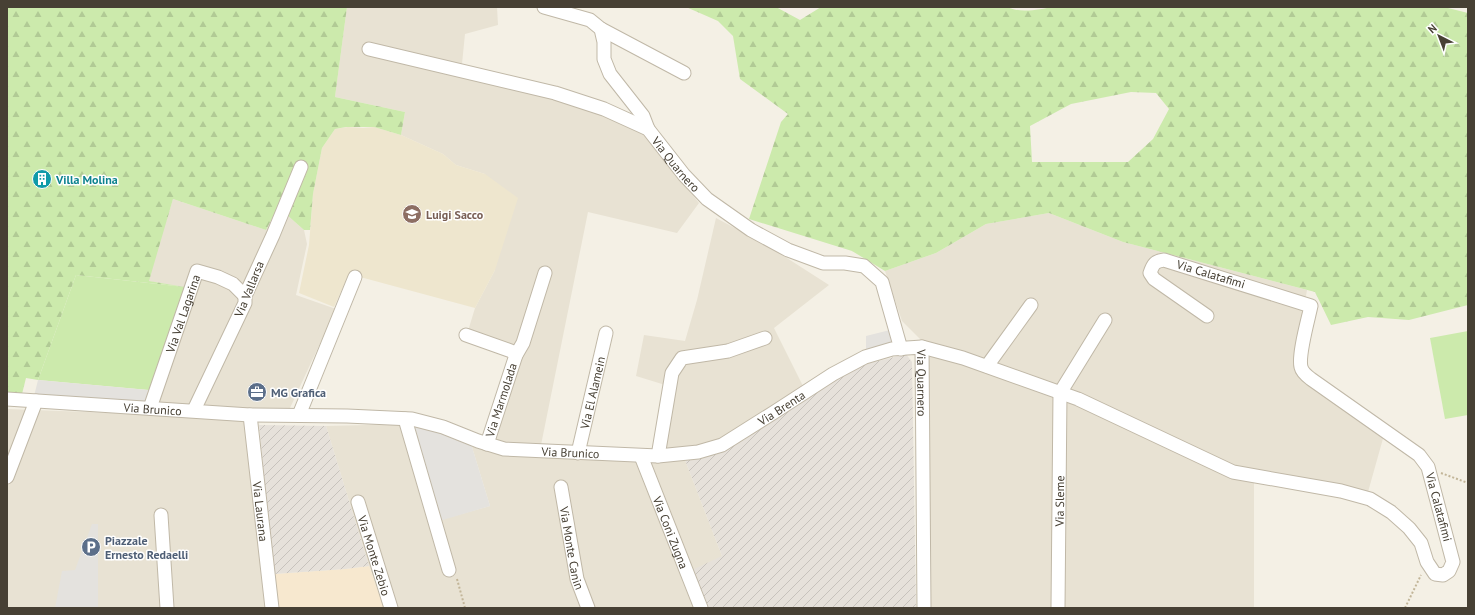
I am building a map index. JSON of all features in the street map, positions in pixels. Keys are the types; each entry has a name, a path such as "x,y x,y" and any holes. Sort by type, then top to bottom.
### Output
{"street":[{"path":"544,7 590,20 601,29 684,73"},
{"name":"Via Quarnero","path":"601,29 604,42 604,60 610,74 643,116 648,129 684,175 707,199 751,230 788,250 823,263 845,263 864,266 882,282 901,349 922,347 924,608"},
{"name":"Via Quarnero","path":"370,49 555,93 604,109 648,129"},
{"name":"Via Vallarsa","path":"194,410 245,303 245,296 273,235 301,167"},
{"name":"Via Calatafimi","path":"922,347 987,366 1060,394 1078,399 1233,472 1341,491 1370,499 1391,512 1409,528 1421,543 1434,574 1443,575 1449,571 1453,562 1428,467 1419,455 1304,374 1301,368 1300,357 1311,306 1164,260 1157,261 1152,266 1150,273 1154,279 1207,316"},
{"name":"Via Val Lagarina","path":"150,408 197,271 218,277 233,284 245,296"},
{"name":"Via Marmolada","path":"487,444 516,355 523,343 545,273"},
{"path":"299,415 355,277"},
{"path":"987,366 1031,305"},
{"path":"1060,394 1105,320"},
{"name":"Via El Alamein","path":"578,453 606,333"},
{"name":"Via Marmolada","path":"466,335 512,351 516,355"},
{"path":"658,456 672,373 682,358 728,351 765,338"},
{"name":"Via Brenta","path":"658,456 698,452 722,445 776,412 833,374 865,357 901,349"},
{"name":"Via Sleme","path":"1058,608 1060,394"},
{"name":"Via Brunico","path":"7,399 194,410 250,415 299,415 412,419 504,449 658,456"},
{"path":"7,477 36,401"},
{"name":"Via Laurana","path":"250,415 272,608"},
{"path":"405,419 449,570"},
{"name":"Via Coni Zugna","path":"641,456 701,608"},
{"name":"Via Monte Canin","path":"561,487 577,579 588,608"},
{"name":"Via Monte Zebio","path":"358,502 391,608"},
{"path":"161,515 166,608"}],"path":[{"path":"1428,467 1468,483"},
{"path":"1404,608 1428,562"},
{"path":"449,570 454,570 465,608"}],"shaded area":[{"path":"347,7 497,7 498,25 465,34 461,74 549,95 639,129 699,203 677,233 588,212 540,450 491,441 520,353 468,331 475,308 495,270 485,174 456,165 443,154 401,135 405,112 335,97"},
{"name":"Luigi Sacco","path":"348,127 374,127 401,135 443,154 456,165 485,174 518,198 495,270 475,308 349,274 334,307 299,293 309,245 313,194 322,148 335,129"},
{"path":"173,199 266,230 278,207 304,230 307,244 296,295 336,309 290,408 244,408 265,608 7,608 7,409 142,414 185,287 147,281"},
{"path":"1049,213 1123,242 1307,290 1295,361 1384,435 1368,492 1254,471 1254,608 924,608 922,366 927,341 921,340 902,321 885,271 936,253 986,224"},
{"path":"716,218 765,244 829,285 774,328 806,392 685,460 722,556 706,608 384,608 369,566 326,426 406,424 436,521 490,506 472,447 487,444 658,456 675,388 636,376 644,335 685,341 697,300"},
{"path":"890,330 894,344 866,350 866,336"},
{"path":"906,354 912,362 916,608 706,608 692,570 722,556 685,460 744,440 855,367"},
{"path":"38,380 148,390 145,405 34,396"},
{"path":"406,424 414,424 469,441 490,506 436,522"},
{"path":"259,425 326,426 369,566 274,574"},
{"name":"Piazzale Ernesto Redaelli","path":"92,524 98,524 98,608 55,608 62,571 75,570"},
{"path":"369,566 384,608 279,608 274,574"}],"green space":[{"path":"7,7 347,7 335,97 405,112 401,135 374,127 346,127 335,129 322,148 313,194 310,230 304,230 278,207 266,230 173,199 149,281 185,287 76,275 38,380 26,378 21,398 7,397"},
{"path":"686,7 776,7 800,20 821,7 1008,7 1024,11 1053,7 1444,7 1468,13 1468,305 1409,320 1368,317 1331,325 1315,292 1123,242 1049,213 986,224 936,253 885,271 852,251 749,219 781,122 788,114 740,79 733,36 718,21","holes":["1131,92 1156,93 1169,109 1153,139 1128,162 1032,162 1030,126 1071,104"]},
{"path":"76,275 185,287 149,390 38,380"},
{"path":"1468,331 1468,415 1445,419 1430,338"}],"place":[{"name":"Villa Molina","path":"42,179"},
{"name":"Luigi Sacco","path":"412,214"},
{"name":"MG Grafica","path":"257,392"},
{"name":"Piazzale Ernesto Redaelli","path":"91,547"}]}
